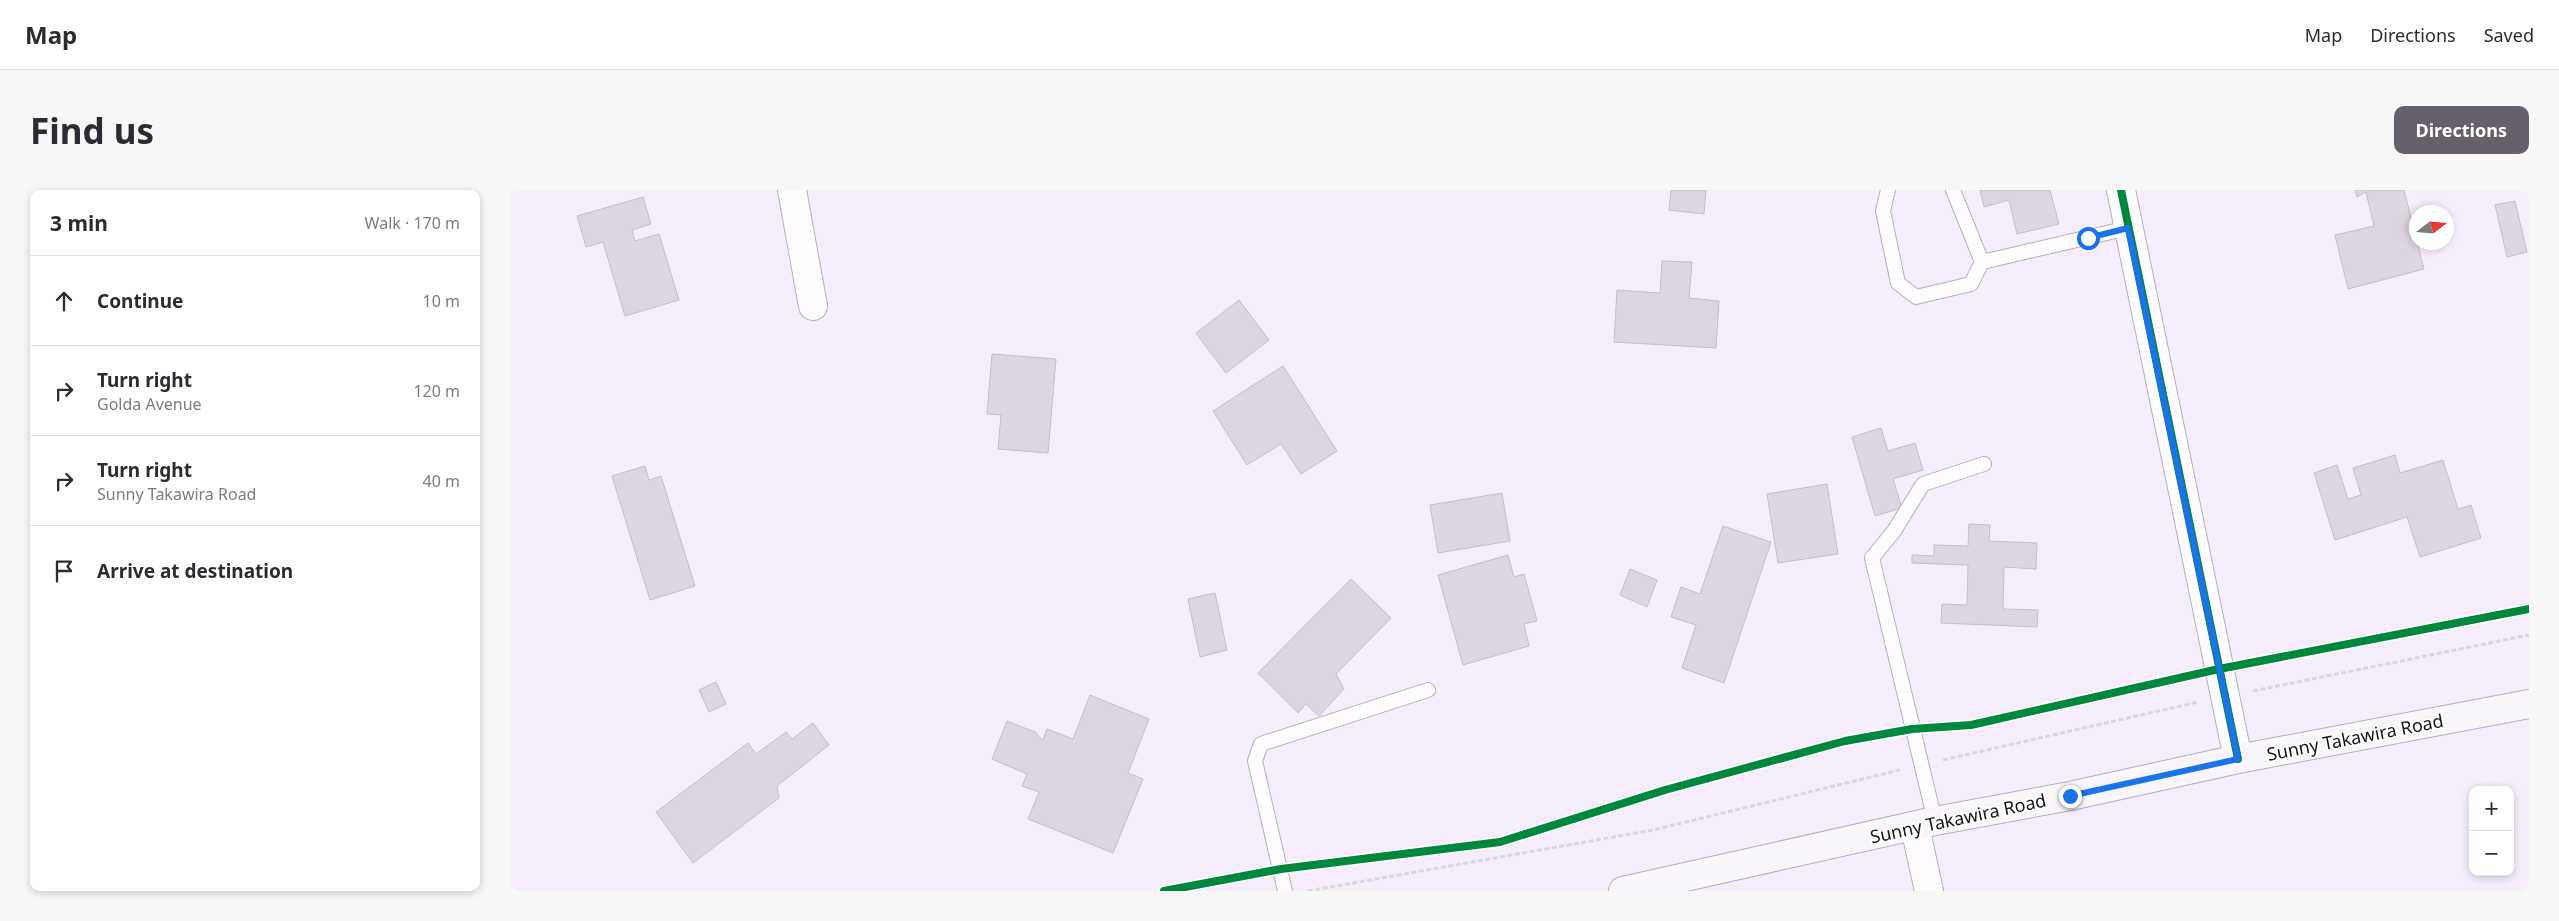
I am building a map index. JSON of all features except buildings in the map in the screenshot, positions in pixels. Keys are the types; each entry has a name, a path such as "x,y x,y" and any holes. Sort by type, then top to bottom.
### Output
{"main road":[{"name":"Sunny Takawira Road","path":"1623,891 1925,824 2070,796 2238,759 2529,704"}],"street":[{"path":"792,190 813,306"},
{"path":"2121,190 2238,759"},
{"path":"1925,824 1929,891"}],"lane":[{"path":"1888,190 1883,211 1898,283 1916,297 1970,284 1982,262 2128,228"},
{"path":"1953,190 1982,262"},
{"path":"1925,824 1872,558 1894,531 1922,484 1984,464"},
{"path":"1285,891 1256,761 1261,744 1428,690"}],"cycle path":[{"path":"2121,190 2238,759"},
{"path":"1164,891 1281,869 1500,842 1665,790 1845,741 1912,729 1971,725 2219,669 2529,609"}],"route":[{"path":"2070,796 2238,759 2128,228 2088,238"}]}
